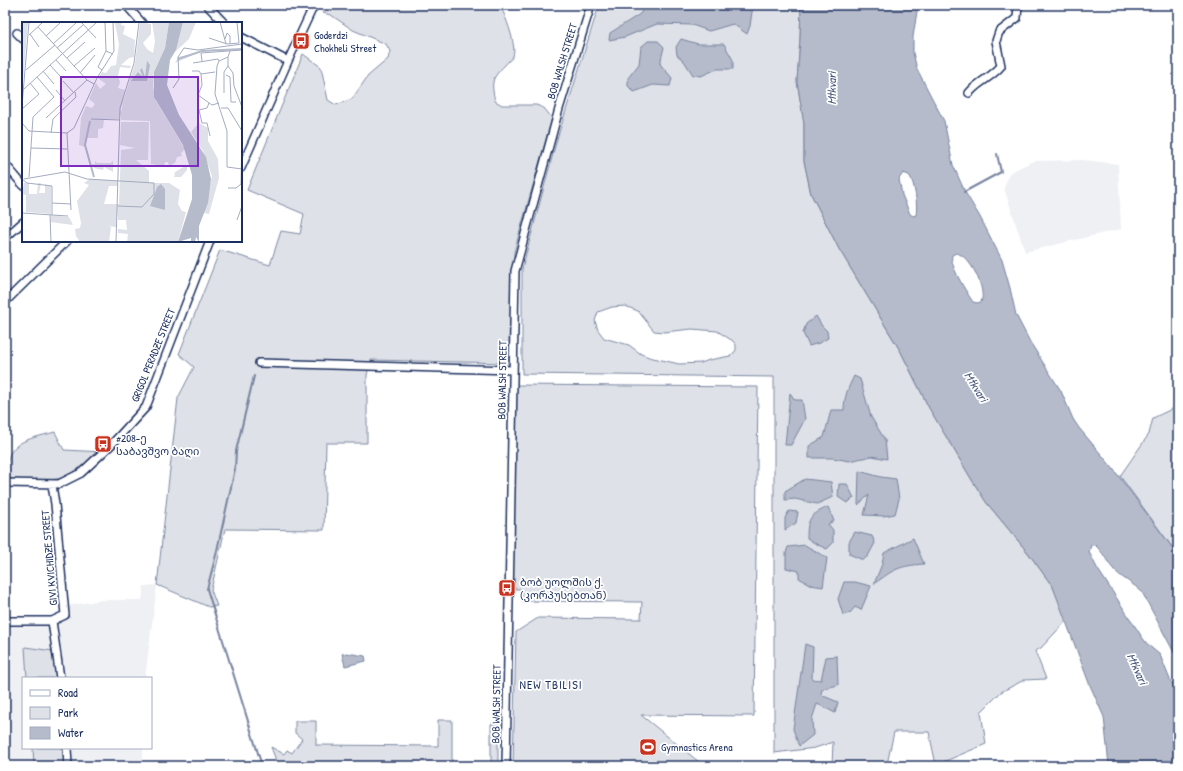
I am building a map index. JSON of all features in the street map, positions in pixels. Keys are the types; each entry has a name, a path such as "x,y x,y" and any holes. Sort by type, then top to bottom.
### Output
{"street":[{"path":"126,5 141,22"},
{"path":"207,5 223,22"},
{"path":"242,166 314,5"},
{"name":"BOB WALSH STREET","path":"506,766 515,271 559,109 591,5"},
{"path":"970,93 975,86 995,74 1001,66 996,41 999,32 1017,18 1018,5"},
{"path":"17,32 22,38"},
{"path":"242,38 288,61"},
{"path":"5,164 22,184"},
{"path":"6,237 22,223"},
{"path":"5,302 66,242"},
{"name":"GRIGOL PERADZE STREET","path":"5,483 59,484 81,472 112,444 146,406 210,242"},
{"path":"259,363 514,370"},
{"name":"GIVI KVICHIDZE STREET","path":"5,621 52,621 65,615 56,512 52,484"},
{"path":"52,621 60,677"},
{"path":"66,749 68,766"}],"shaded area":[{"path":"1083,160 1118,164 1121,229 1025,252 1004,188 1009,173 1033,161"},
{"path":"5,558 6,561 11,615 5,615"},
{"path":"157,585 145,677 22,677 22,749 143,749 143,766 5,766 5,622 54,623 67,606 102,600 142,600 144,586"}],"green space":[{"path":"329,5 500,5 510,30 514,51 512,57 497,74 493,81 495,101 502,105 536,105 544,108 552,118 514,252 508,363 371,360 367,375 367,443 326,443 324,530 225,529 211,590 217,606 209,607 157,585 178,398 194,367 179,354 220,250 270,265 281,231 300,234 304,214 247,190 303,54 321,67 328,100 336,105 352,99 368,76 388,59 390,51 386,44 353,30 331,15 323,13"},
{"path":"599,5 801,5 797,81 804,124 804,161 811,194 839,249 901,352 929,408 972,480 986,502 1029,554 1053,587 1067,620 1041,648 1035,651 1046,679 1024,680 1001,692 981,712 986,744 936,765 929,732 894,732 887,764 832,766 833,742 815,748 774,753 774,377 522,374 522,269 557,139","holes":["625,306 638,311 654,331 664,332 692,329 717,331 733,341 736,345 736,350 730,356 701,363 679,364 641,354 629,345 604,338 598,330 595,321 598,312 612,307"]},
{"path":"516,385 758,387 754,716 641,715 704,766 513,766 516,632 538,618 641,619 642,602 522,601 522,589 513,589"},
{"path":"1178,406 1178,555 1120,476 1149,434 1153,418"},
{"path":"55,432 64,450 103,452 82,469 59,479 7,479 9,457 19,444 35,437"},
{"path":"25,647 53,651 56,677 27,677"},
{"path":"438,720 452,720 452,766 278,766 271,747 284,754 287,750 292,753 302,739 295,733 295,721 316,721 316,745 438,746"},
{"path":"491,724 498,724 498,766 491,766"},
{"path":"33,749 63,749 65,766 34,766"}],"water":[{"path":"645,5 708,5 713,7 714,5 753,5 750,26 747,34 733,24 709,31 692,25 657,24 625,37 609,40 610,33 640,14"},
{"name":"Mtkvari","path":"801,5 918,5 913,37 913,53 917,69 944,121 953,165 965,192 980,217 1002,260 1016,315 1030,342 1061,391 1073,419 1079,428 1111,466 1178,555 1178,660 1142,592 1115,571 1095,545 1091,545 1089,552 1097,568 1142,637 1147,644 1160,655 1171,682 1178,690 1178,766 1109,766 1104,717 1089,683 1053,587 1029,554 986,502 972,480 929,408 901,352 839,249 811,194 804,161 804,124 797,81","holes":["903,173 909,175 914,189 917,211 916,215 913,216 910,214 902,195 899,179","956,253 961,255 972,266 982,290 981,302 973,302 959,279 952,260 952,255"]},
{"path":"681,39 698,44 724,44 733,60 733,69 717,69 701,76 693,75 684,61 677,55 676,47"},
{"path":"648,41 658,41 664,47 660,64 672,78 670,86 653,85 634,92 628,86 628,78 639,64 641,47"},
{"path":"816,316 827,331 828,338 809,346 803,333 806,324"},
{"path":"854,376 860,379 871,417 885,440 887,459 872,456 849,461 833,458 809,458 809,446 824,437 831,410 844,410 847,393"},
{"path":"790,393 795,400 802,400 805,419 791,445 785,445"},
{"path":"859,471 881,477 896,479 899,499 895,514 884,516 864,515 869,495 858,505"},
{"path":"805,479 831,482 833,497 817,504 795,499 785,500 785,491"},
{"path":"839,484 847,484 854,498 847,503 838,497"},
{"path":"828,507 834,521 828,524 833,530 833,543 827,549 807,538 808,525 811,518 818,512"},
{"path":"789,511 798,512 796,523 785,530 785,518"},
{"path":"855,532 872,536 875,543 868,556 863,560 849,554 849,542"},
{"path":"913,538 924,564 897,569 874,584 882,564 884,553"},
{"path":"805,545 827,558 823,587 811,585 799,578 799,571 786,568 786,553 788,547"},
{"path":"844,582 855,582 871,586 861,610 855,607 850,613 843,615 838,599"},
{"path":"805,644 813,647 812,679 821,680 826,657 837,656 838,685 822,689 821,695 838,702 835,713 817,704 812,719 813,735 799,746 793,729"},
{"path":"347,653 365,656 366,661 345,666 342,654"}],"waterway":[{"path":"964,192 1001,172 997,154"},
{"path":"254,376 236,451 235,469 207,589 262,766"}],"place":[{"name":"Goderdzi Chokheli Street","path":"301,41"},
{"name":"#208-ე საბავშვო ბაღი","path":"103,444"},
{"name":"ბობ უოლშის ქ. (კორპუსებთან)","path":"507,588"},
{"name":"Gymnastics Arena","path":"648,747"}],"district":[{"name":"NEW TBILISI","path":"551,685"}]}
